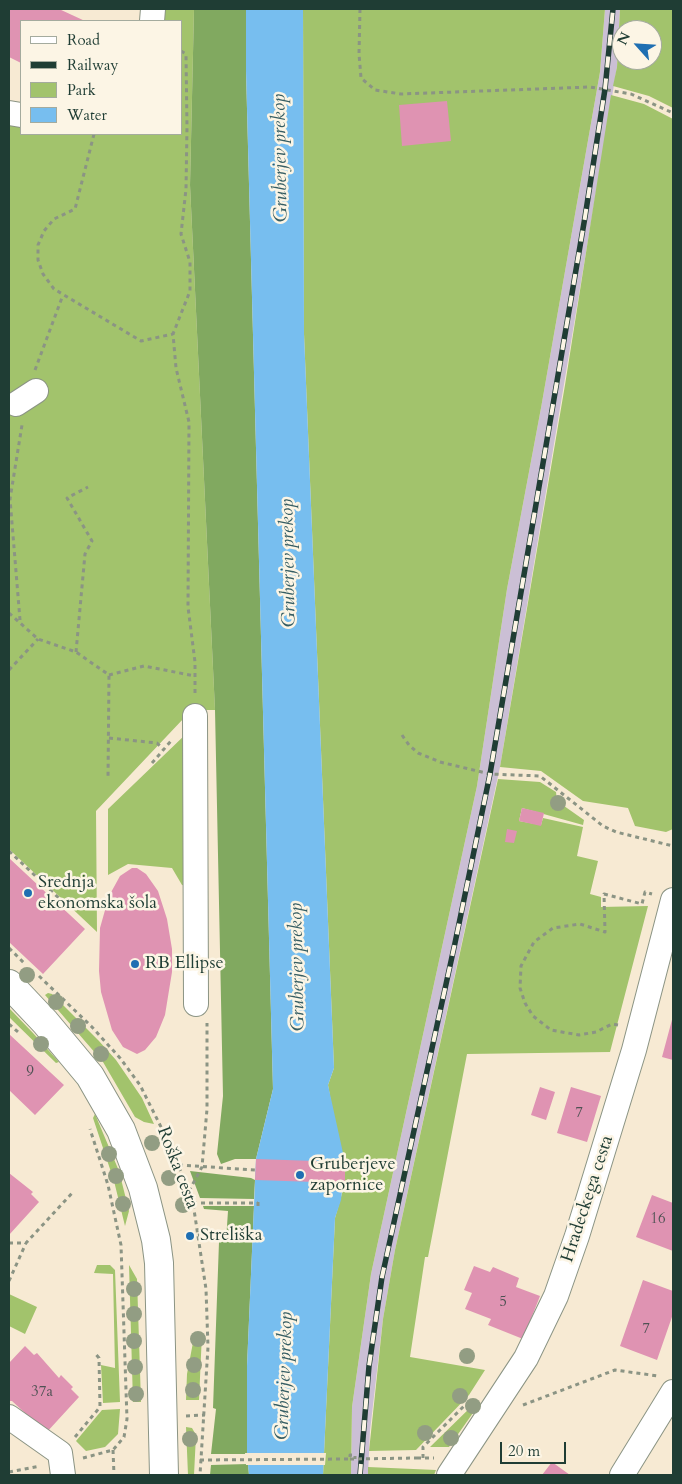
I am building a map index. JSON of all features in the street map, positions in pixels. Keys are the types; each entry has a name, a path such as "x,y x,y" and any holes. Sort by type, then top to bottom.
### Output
{"main road":[{"name":"Roška cesta","path":"9,984 45,1022 90,1076 121,1130 143,1188 156,1240 159,1263 160,1475"}],"street":[{"path":"195,716 202,1013"},
{"name":"Hradeckega cesta","path":"449,1475 509,1404 562,1279 636,1042 663,897"},
{"path":"622,1475 668,1385"},
{"path":"9,1417 62,1464"}],"path":[{"path":"360,9 359,54 361,78 375,90 410,94 590,87 631,94 673,113"},
{"path":"182,52 186,54 187,127 186,189 181,234 190,262 190,291 173,334 176,368 189,422 188,607 195,676 195,716"},
{"path":"94,135 75,209 54,219 44,231 38,245 38,260 42,274 48,283 62,295 142,341 173,334"},
{"path":"20,620 10,499 28,392 62,295"},
{"path":"76,652 85,554 92,540 68,498 88,487"},
{"path":"9,613 20,620 38,639 76,652 109,675 144,666 195,676"},
{"path":"9,670 38,639"},
{"path":"108,779 109,675"},
{"path":"402,735 418,753 440,762 490,774 540,776 603,826 616,832 673,846"},
{"path":"109,738 158,743 163,749"},
{"path":"152,763 159,755"},
{"path":"9,851 64,903"},
{"path":"617,1025 612,1024 596,1032 579,1035 551,1030 533,1016 525,1003 520,988 521,966 534,942 553,928 580,924 604,932 604,894 642,904 645,892 663,897"},
{"path":"9,948 30,969"},
{"name":"Roška cesta","path":"38,975 91,1026 120,1058 152,1106 179,1165 193,1203 206,1289 208,1347 206,1415 200,1475"},
{"path":"189,1191 202,1167 207,1109 202,1013"},
{"path":"9,1024 20,1034"},
{"path":"87,1121 108,1186 122,1260 127,1427 124,1437 113,1450 114,1475"},
{"path":"179,1165 255,1170"},
{"path":"9,1281 26,1243 74,1191"},
{"path":"193,1203 258,1203"},
{"path":"190,1236 199,1236"},
{"path":"9,1243 26,1243"},
{"path":"62,1464 100,1407 99,1358 94,1352"},
{"path":"423,1458 423,1447 480,1391 509,1404 615,1370 668,1385"},
{"path":"200,1460 350,1459 355,1457 429,1458"}],"shaded area":[{"path":"605,9 620,9 619,20 612,20 612,70 616,70 500,767 395,1250 383,1319 370,1431 368,1475 351,1475 352,1407 371,1274 477,786 507,589 600,72"}],"green space":[{"path":"162,9 194,9 190,185 215,710 204,710 184,718 96,811 97,932 9,849 9,120 20,122 20,135 182,135 182,20 160,20"},
{"path":"194,9 246,9 246,71 273,1089 256,1159 235,1159 221,1164 217,1154 223,1096 215,710 190,185"},
{"path":"303,9 605,9 600,72 507,589 477,786 371,1274 352,1407 351,1475 323,1475 335,1218 345,1183 328,1085 334,1068 304,334"},
{"path":"620,9 673,9 673,108 649,96 613,86 616,70 662,70 662,20 619,20"},
{"path":"611,95 644,104 673,119 673,829 666,832 635,826 628,808 583,801 541,771 500,767 565,385"},
{"path":"187,733 188,886 182,885 172,868 128,864 108,875 108,809"},
{"path":"498,779 540,782 556,792 557,801 584,820 583,825 522,808 519,821 541,825 543,818 583,827 577,856 598,861 590,894 601,897 601,907 648,906 610,1052 467,1054 428,1257 425,1257 410,1357 485,1370 469,1395 416,1450 369,1451 383,1319 395,1250"},
{"path":"48,993 52,994 116,1060 142,1098 154,1124 144,1122 135,1117 103,1062 45,995"},
{"path":"9,1008 59,1062 56,1063 9,1017"},
{"path":"95,1114 119,1171 129,1211 125,1226 114,1181 93,1118"},
{"path":"190,1171 251,1178 255,1180 254,1199 200,1198"},
{"path":"203,1206 254,1206 247,1366 247,1454 211,1454 216,1409 213,1408 219,1242 226,1241 228,1211 204,1209"},
{"path":"97,1265 110,1265 115,1270 120,1402 103,1403 101,1365 115,1368 113,1274 94,1273"},
{"path":"129,1265 137,1279 141,1402 133,1402"},
{"path":"9,1294 37,1307 25,1334 9,1326"},
{"path":"195,1332 202,1333 199,1400 186,1400 187,1374"},
{"path":"477,1401 480,1403 449,1447 430,1447"},
{"path":"120,1409 118,1434 105,1447 86,1451 76,1441 102,1410"},
{"path":"186,1427 192,1428 196,1435 194,1475 188,1475"},
{"path":"248,1464 249,1475 210,1475 211,1465"},
{"path":"368,1467 436,1470 434,1475 368,1475"}],"water":[{"name":"Gruberjev prekop","path":"246,9 303,9 304,334 334,1068 328,1085 345,1162 341,1200 335,1218 323,1475 249,1475 247,1454 247,1366 256,1159 273,1089 246,71"}],"pier":[{"path":"245,1453 326,1453 325,1465 246,1465"}],"building":[{"path":"9,9 59,9 83,20 20,20 20,62 9,57"},
{"path":"447,101 451,141 402,146 399,105"},
{"path":"522,808 544,813 541,826 519,821"},
{"path":"507,829 517,831 514,843 505,842"},
{"name":"Srednja ekonomska šola","path":"9,858 85,929 43,974 9,942"},
{"name":"RB Ellipse","path":"132,868 137,868 146,874 158,891 167,919 172,949 172,972 165,1015 156,1037 145,1050 137,1054 123,1047 112,1030 101,992 99,971 100,928 109,896 120,876"},
{"path":"673,1016 673,1060 662,1057"},
{"path":"9,1034 64,1085 35,1115 9,1090"},
{"path":"540,1087 555,1092 546,1120 531,1115"},
{"path":"571,1087 601,1096 587,1142 557,1133"},
{"name":"Gruberjeve zapornice","path":"256,1159 345,1162 345,1183 255,1180"},
{"path":"9,1173 33,1192 31,1194 39,1202 9,1235"},
{"path":"652,1195 673,1203 673,1251 636,1237"},
{"path":"474,1266 490,1272 493,1267 519,1278 516,1287 540,1296 523,1339 488,1325 491,1319 465,1309 472,1293 464,1290"},
{"path":"643,1280 673,1291 673,1314 657,1360 620,1346"},
{"path":"25,1346 34,1355 37,1353 59,1378 61,1375 73,1387 71,1389 79,1397 46,1433 23,1415 25,1413 12,1401 9,1401 9,1363"},
{"path":"552,1462 570,1475 542,1475"}],"railway":[{"path":"360,1475 369,1366 382,1277 490,774 585,217 605,89 613,9"}],"place":[{"name":"Srednja ekonomska šola","path":"28,893"},
{"name":"RB Ellipse","path":"135,964"},
{"name":"Gruberjeve zapornice","path":"300,1175"},
{"name":"Streliška","path":"190,1236"}]}
